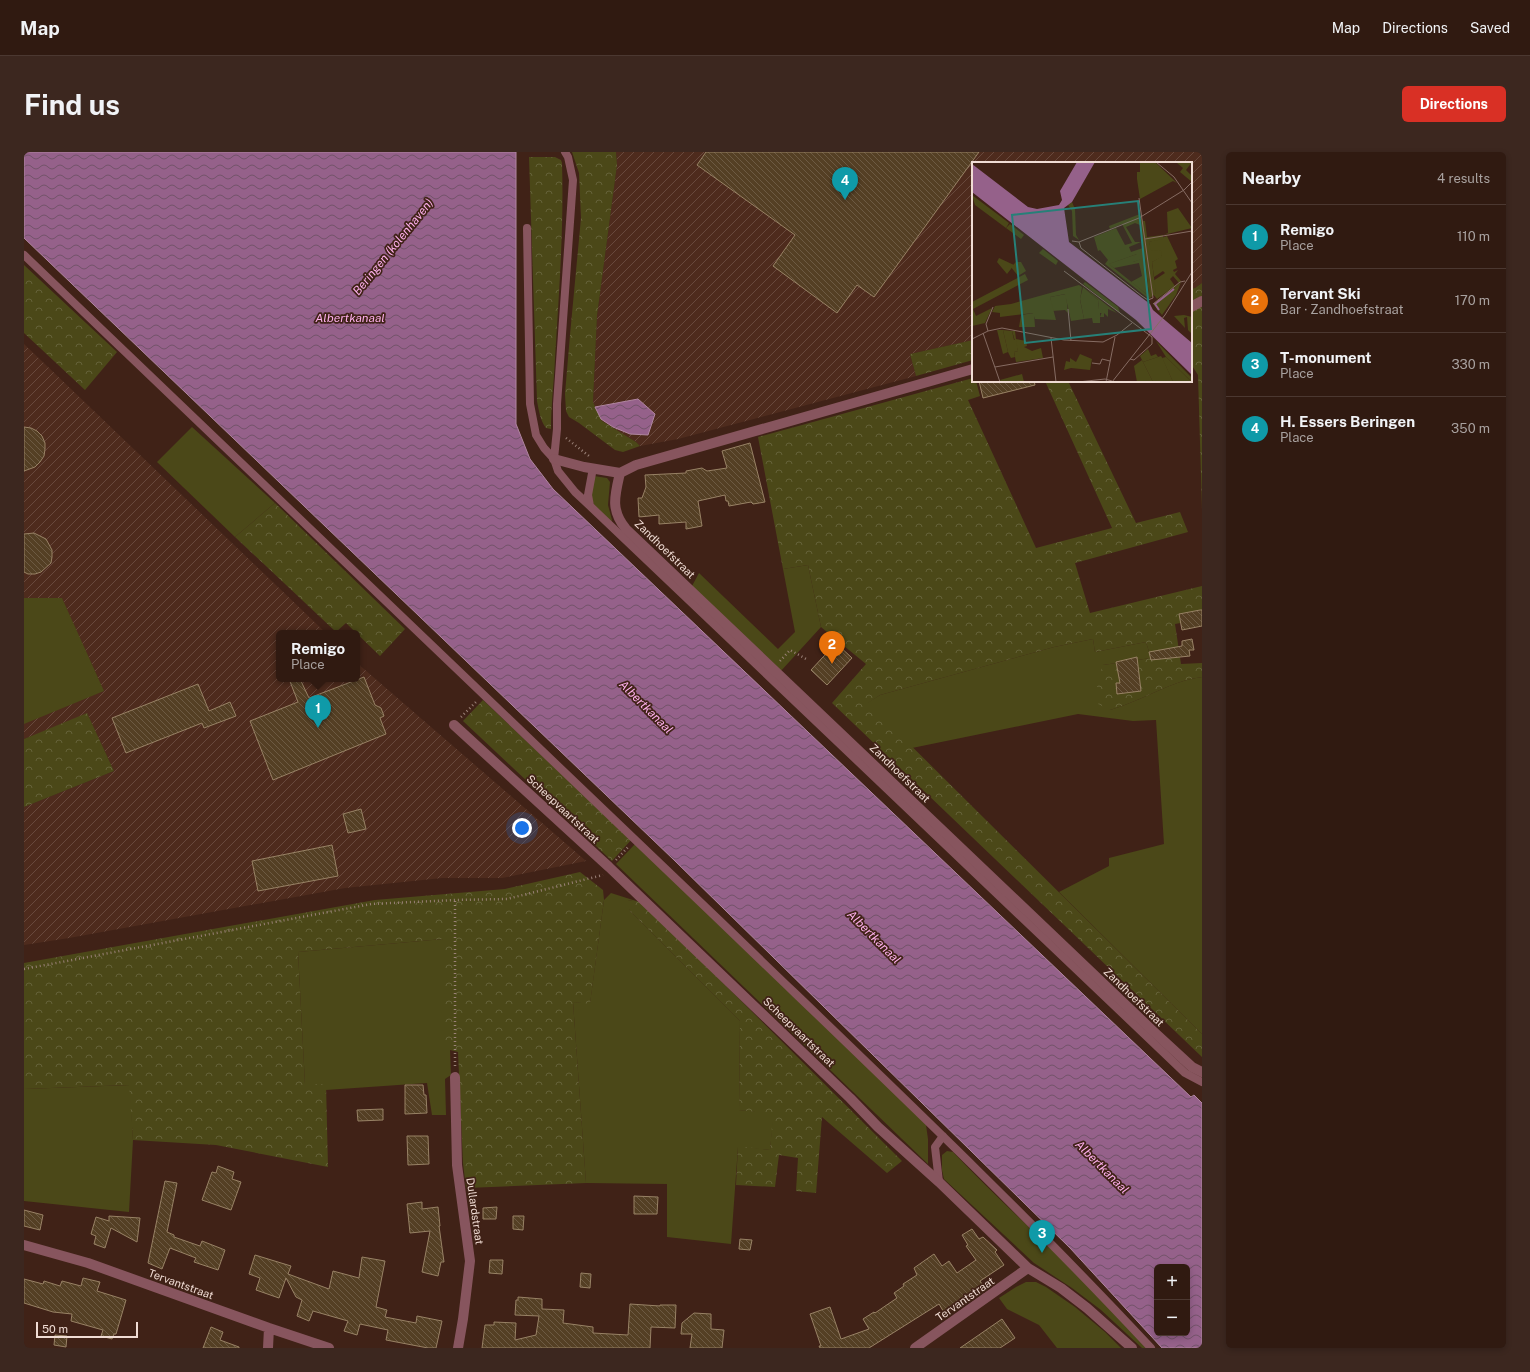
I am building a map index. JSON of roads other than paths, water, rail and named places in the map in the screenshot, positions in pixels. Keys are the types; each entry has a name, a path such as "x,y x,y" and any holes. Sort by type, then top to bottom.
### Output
{"street":[{"path":"1192,306 1202,301"},
{"path":"554,459 620,473 636,465 972,369"},
{"name":"Zandhoefstraat","path":"620,473 615,503 619,521 626,529 1152,1030 1192,1067 1202,1072"},
{"name":"Scheepvaartstraat","path":"454,725 609,867 850,1098 878,1127 939,1182 1028,1268 1061,1288 1087,1308 1132,1348"},
{"name":"Dullardstraat","path":"455,1077 457,1165 470,1262 458,1348"},
{"name":"Tervantstraat","path":"24,1245 88,1263 329,1348"},
{"name":"Tervantstraat","path":"915,1348 1028,1268"},
{"path":"268,1348 269,1328"}],"lane":[{"path":"554,459 558,429 557,404 573,180 568,157 565,152"},
{"path":"527,228 530,404 536,435 544,448 554,459 558,471 575,492 1185,1073 1202,1082"},
{"path":"24,255 636,840 943,1136 1019,1211 1151,1348"},
{"path":"590,506 588,495 592,468"},
{"path":"939,1182 935,1147 943,1136"}],"water":[{"name":"Albertkanaal","path":"24,152 516,152 516,424 530,459 553,489 1191,1097 1194,1095 1202,1103 1202,1348 1162,1348 1070,1248 674,860 24,238"},
{"path":"638,399 655,414 648,435 630,434 613,427 601,419 595,407"}],"place":[{"name":"H. Essers Beringen","path":"845,200"},
{"name":"Tervant Ski","path":"832,664"},
{"name":"Remigo","path":"318,728"},
{"name":"T-monument","path":"1042,1253"}],"water label":[{"name":"Beringen (kolenhaven)","path":"393,247"}]}
